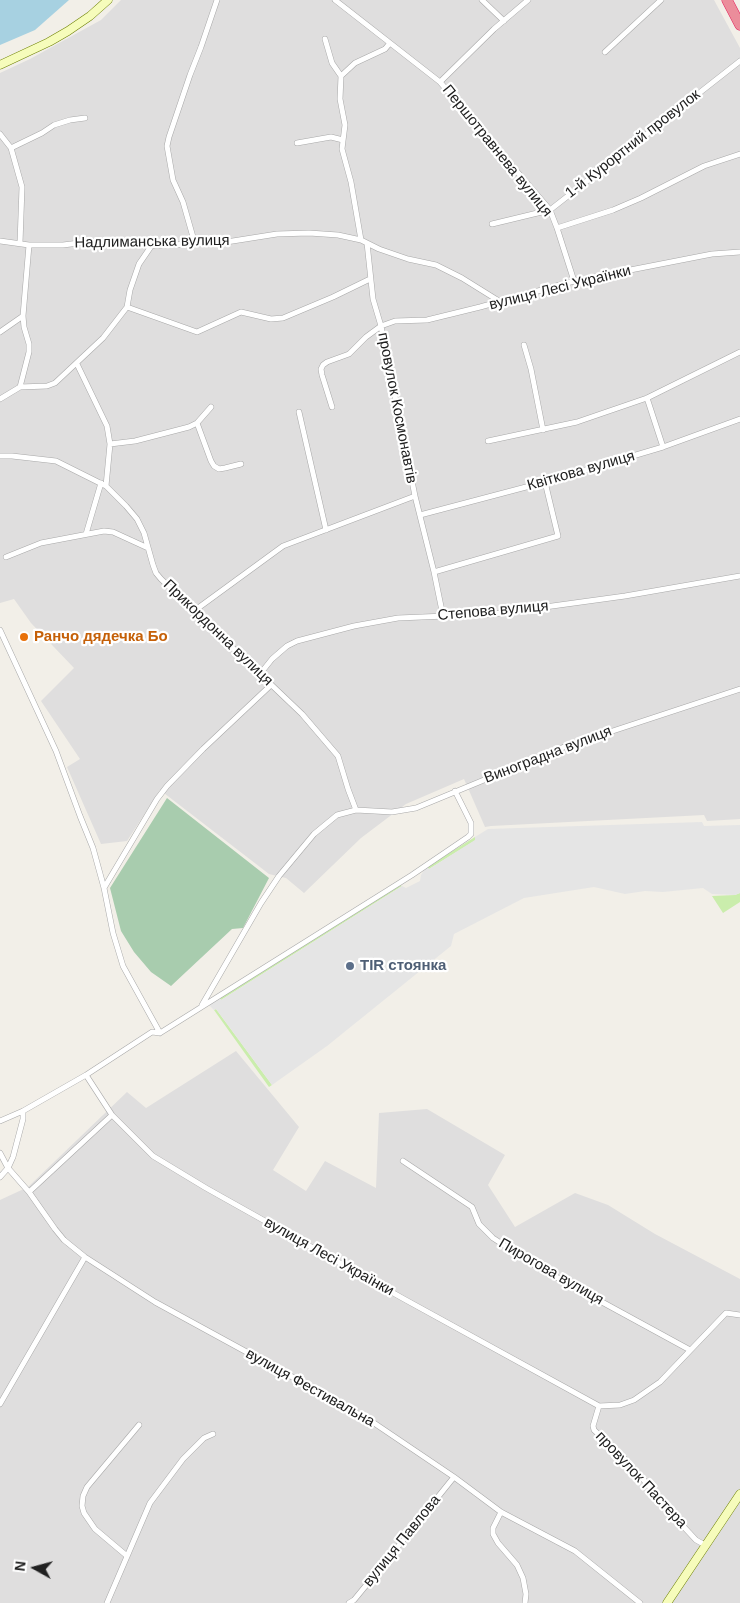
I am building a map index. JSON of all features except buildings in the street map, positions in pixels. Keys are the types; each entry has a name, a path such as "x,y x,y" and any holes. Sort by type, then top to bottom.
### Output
{"highway":[{"path":"726,0 740,25"}],"street":[{"path":"0,65 68,31 90,16 108,0"},
{"path":"195,244 183,202 173,180 167,146 216,0"},
{"name":"Першотравнева вулиця","path":"335,0 440,82 550,210 574,281"},
{"path":"482,0 504,20"},
{"path":"440,82 504,20 528,0"},
{"path":"604,52 661,0"},
{"path":"325,39 332,63 341,76 340,99 345,125 342,149 364,241"},
{"path":"341,76 356,63 385,49 390,43"},
{"name":"1-й Курортний провулок","path":"492,224 550,210 740,61"},
{"path":"11,148 54,125 85,118"},
{"path":"0,134 11,148 22,188 20,243"},
{"path":"297,143 331,137 343,140"},
{"name":"1-й Курортний провулок","path":"557,228 612,210 641,198 704,166 740,154"},
{"name":"Надлиманська вулиця","path":"0,241 29,245 63,245 95,241 152,245 220,243 293,233 338,235 364,241 393,254 436,265 448,270 499,301"},
{"name":"провулок Космонавтів","path":"364,241 373,299 443,616"},
{"path":"20,387 29,352 23,316 29,245"},
{"path":"0,399 20,387 52,385 103,338 127,307 130,290 139,264 152,245"},
{"name":"вулиця Лесі Українки","path":"380,326 395,321 427,320 574,281 712,254 740,252"},
{"path":"127,307 198,332 240,312 271,319 283,318 370,279"},
{"path":"0,332 23,316"},
{"path":"332,407 322,375 323,365 349,354 380,326"},
{"path":"524,345 531,369 543,430"},
{"path":"488,441 577,422 647,398 740,352"},
{"path":"76,364 107,426 110,444 103,485 86,534"},
{"path":"647,398 663,447"},
{"path":"110,444 135,441 189,427 197,423 211,407"},
{"path":"298,412 326,530"},
{"name":"Квіткова вулиця","path":"420,515 546,482 663,447 740,419"},
{"path":"197,423 214,466 219,469 241,464"},
{"name":"Прикордонна вулиця","path":"0,456 56,461 103,485 126,506 137,519 144,533 152,565 161,579 302,714 338,756 356,810"},
{"path":"434,572 558,536 546,482"},
{"path":"194,611 275,550 415,496"},
{"path":"6,557 41,543 104,531 113,532 148,548"},
{"name":"Степова вулиця","path":"260,674 272,658 296,641 354,626 398,618 494,614 625,596 740,576"},
{"path":"0,630 56,751 93,848 104,888 113,933 123,966 160,1033"},
{"path":"104,888 157,799 203,749 271,685"},
{"name":"Виноградна вулиця","path":"356,810 392,812 416,808 564,747 740,689"},
{"path":"0,1121 23,1111 86,1075 152,1032 160,1033 412,875 468,837 471,834 471,823 455,791"},
{"path":"202,1006 261,903 279,876 326,822 337,815 356,810"},
{"name":"вулиця Лесі Українки","path":"86,1075 112,1115 153,1156 206,1188 598,1406"},
{"path":"0,1177 8,1168 13,1157 24,1119 23,1111"},
{"path":"29,1192 112,1115"},
{"name":"вулиця Фестивальна","path":"0,1153 8,1168 29,1192 55,1229 64,1240 85,1257 155,1302 374,1423 454,1477 501,1512 574,1551 640,1603"},
{"name":"Пирогова вулиця","path":"403,1160 472,1207 479,1224 493,1238 536,1266 690,1350"},
{"path":"0,1404 85,1257"},
{"path":"598,1406 620,1405 634,1400 660,1382 726,1313 740,1315"},
{"name":"провулок Пастера","path":"598,1406 593,1426 594,1430 626,1460 696,1540 705,1545"},
{"path":"127,1556 95,1529 84,1513 82,1506 83,1496 87,1488 139,1425"},
{"path":"106,1603 150,1503 184,1459 204,1438 213,1434"},
{"name":"вулиця Павлова","path":"349,1603 354,1600 396,1550 454,1477"},
{"path":"667,1603 740,1494"},
{"path":"501,1512 493,1528 493,1534 498,1543 517,1565 526,1594 525,1603"}],"shaded area":[{"path":"121,0 714,0 740,48 740,819 707,821 704,815 485,827 464,779 406,804 361,838 304,893 286,878 269,874 160,790 127,841 101,844 67,767 80,759 41,701 74,668 31,623 14,599 0,603 0,73 30,59 101,20"},
{"name":"TIR стоянка","path":"702,822 704,826 740,825 740,893 735,895 712,894 703,888 625,894 594,887 524,898 454,934 451,946 327,1046 272,1085 216,1009 214,1010 209,1005 220,998 221,1000 402,886 406,888 420,881 426,867 429,869 475,840 475,837 488,829"},
{"path":"236,1051 299,1127 273,1170 306,1191 325,1161 376,1188 379,1113 427,1109 505,1155 488,1185 515,1227 575,1193 608,1205 655,1234 740,1279 740,1603 0,1603 0,1200 28,1187 127,1092 146,1108"}],"green space":[{"path":"167,798 269,878 243,928 232,929 171,986 151,972 134,952 121,931 110,888"},
{"path":"475,837 476,840 429,869 427,867"},
{"path":"400,885 402,886 221,1000 220,998"},
{"path":"740,893 740,902 723,913 712,896 735,895"},
{"path":"216,1009 272,1085 269,1087 214,1010"}],"water":[{"path":"0,0 69,0 35,30 0,45"}],"place":[{"name":"Ранчо дядечка Бо","path":"24,637"},
{"name":"TIR стоянка","path":"350,966"}]}
